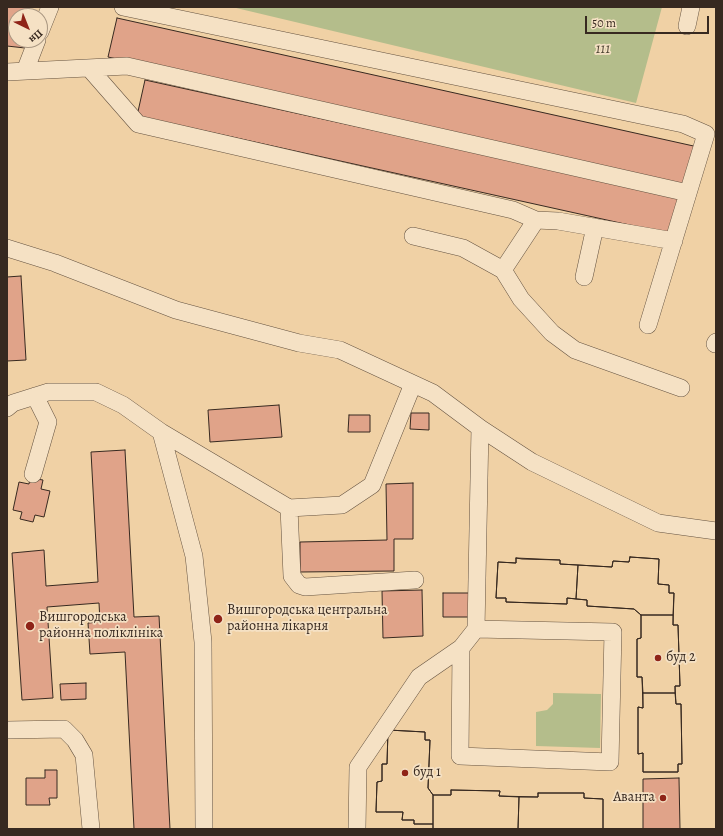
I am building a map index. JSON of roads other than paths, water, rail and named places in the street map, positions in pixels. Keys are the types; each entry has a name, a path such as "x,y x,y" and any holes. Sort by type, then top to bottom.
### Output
{"street":[{"path":"123,7 683,124 706,134 648,325"},
{"path":"687,26 691,7"},
{"path":"25,71 34,48"},
{"path":"7,72 127,66 688,192"},
{"path":"89,68 138,124 513,210 536,220 558,221 674,241"},
{"path":"503,270 536,220"},
{"path":"584,277 595,227"},
{"path":"413,236 463,248 503,270 521,299 552,333 576,350 681,388"},
{"path":"7,248 55,263 176,310 299,343 340,350 433,393 480,428 532,462 658,522 716,531"},
{"path":"7,408 13,403 48,392 96,392 123,405 161,432 289,508 342,505 372,485 413,384"},
{"path":"33,474 48,422 35,396"},
{"path":"357,829 358,767 419,677 461,648 476,629 480,428"},
{"path":"161,432 194,556 203,642 204,829"},
{"path":"289,508 292,576 299,585 305,587 415,580"},
{"path":"461,648 460,756 610,762 613,632 476,629"},
{"path":"7,730 64,729 75,740 84,755 91,829"}],"place":[{"name":"Вишгородська центральна районна лікарня","path":"218,619"},
{"name":"Вишгородська районна поліклініка","path":"30,626"},
{"name":"буд 2","path":"658,658"},
{"name":"буд 1","path":"405,773"},
{"name":"Аванта","path":"663,798"}],"park label":[{"name":"111","path":"603,50"}]}
